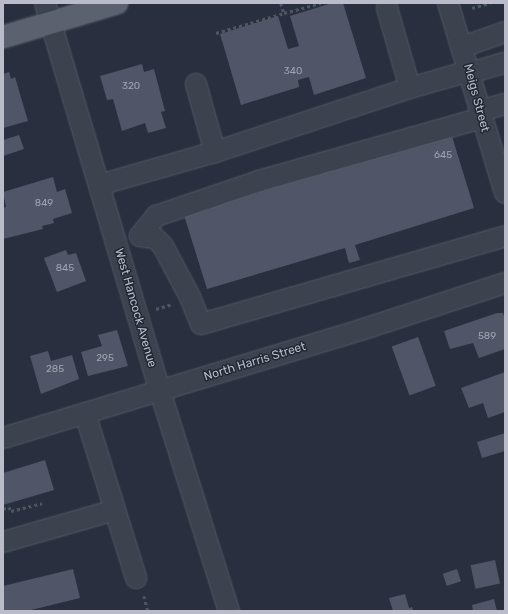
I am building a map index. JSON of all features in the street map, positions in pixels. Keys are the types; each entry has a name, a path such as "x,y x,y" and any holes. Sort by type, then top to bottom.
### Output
{"main road":[{"path":"3,37 52,24 117,3"}],"street":[{"name":"West Hancock Avenue","path":"45,3 160,391 229,611"},
{"name":"Meigs Street","path":"448,3 462,47 480,115 505,193"},
{"path":"387,8 410,88"},
{"path":"462,47 505,32"},
{"path":"99,185 216,152 410,88 505,64"},
{"path":"196,84 216,152"},
{"path":"505,104 480,115 259,181 156,216 140,236 155,238 163,246 190,297 201,324 505,236"},
{"name":"North Harris Street","path":"3,438 160,391 505,283"},
{"path":"85,413 136,578"},
{"path":"3,542 115,510"}],"path":[{"path":"281,3 284,13"},
{"path":"216,33 321,3"},
{"path":"472,8 490,3"},
{"path":"3,509 10,507 12,511 42,503"}],"building":[{"path":"332,3 343,3 366,78 314,95 309,77 298,80 299,87 241,105 220,34 278,16 288,49 299,46 290,16"},
{"path":"142,64 144,72 154,69 165,111 161,112 166,128 148,133 145,123 122,131 113,99 107,100 100,76"},
{"path":"9,72 11,79 15,77 28,121 3,128 3,74"},
{"path":"451,133 474,208 355,245 360,260 349,263 345,248 207,289 184,215"},
{"path":"19,135 24,149 3,156 3,140"},
{"path":"53,177 57,192 65,189 72,213 53,219 54,223 42,226 43,229 3,239 3,208 6,207 3,192"},
{"path":"66,250 68,255 76,253 86,281 57,292 44,258"},
{"path":"497,313 503,313 505,320 505,349 479,358 473,343 450,349 444,331"},
{"path":"117,330 128,366 88,376 81,352 102,346 98,335"},
{"path":"418,337 436,386 409,395 392,347"},
{"path":"48,351 51,361 72,355 79,379 41,394 30,356"},
{"path":"505,372 505,412 488,418 483,403 469,408 461,388"},
{"path":"505,433 505,451 482,458 477,442"},
{"path":"45,460 54,490 3,505 3,473"},
{"path":"495,560 500,583 476,589 471,565"},
{"path":"73,569 80,598 27,611 3,611 3,586"},
{"path":"457,569 461,581 447,586 443,574"},
{"path":"405,594 409,608 412,607 413,611 393,611 389,598"},
{"path":"494,599 497,611 473,611 472,605"}]}
